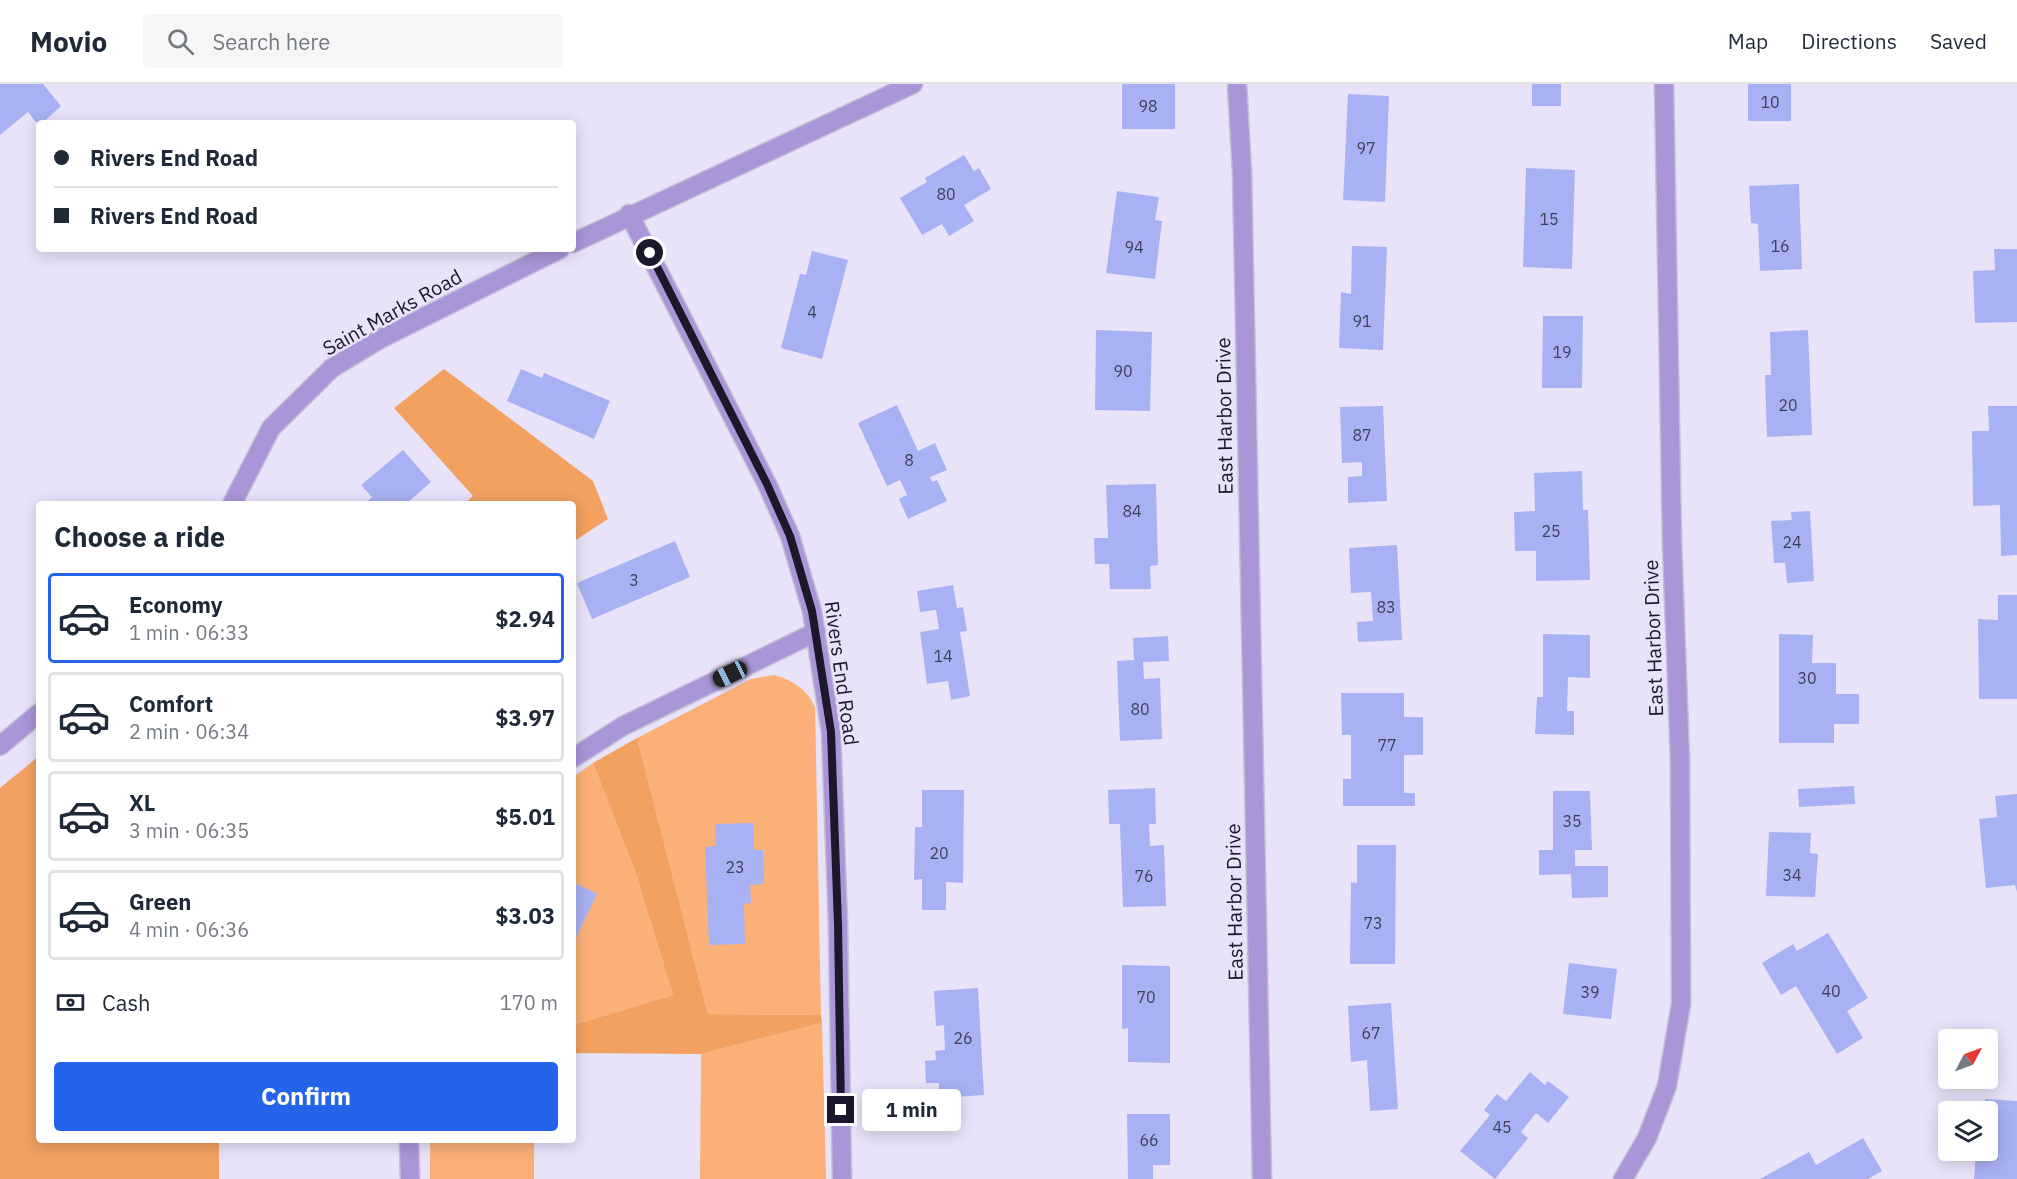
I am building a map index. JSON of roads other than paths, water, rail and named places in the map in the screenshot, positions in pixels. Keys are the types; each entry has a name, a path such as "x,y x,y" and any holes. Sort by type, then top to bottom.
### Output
{"street":[{"path":"576,241 629,214 913,84"},
{"name":"East Harbor Drive","path":"1237,84 1242,185 1262,1179"},
{"name":"East Harbor Drive","path":"1623,1179 1647,1138 1667,1086 1681,1004 1680,760 1672,543 1664,84"},
{"name":"Rivers End Road","path":"629,214 772,495 801,569 816,632 831,732 838,924 842,1179"},
{"name":"Saint Marks Road","path":"234,501 271,428 332,368 380,339 554,252"},
{"path":"576,756 622,726 816,632"},
{"path":"0,746 36,716"},
{"path":"409,1143 410,1179"}]}
